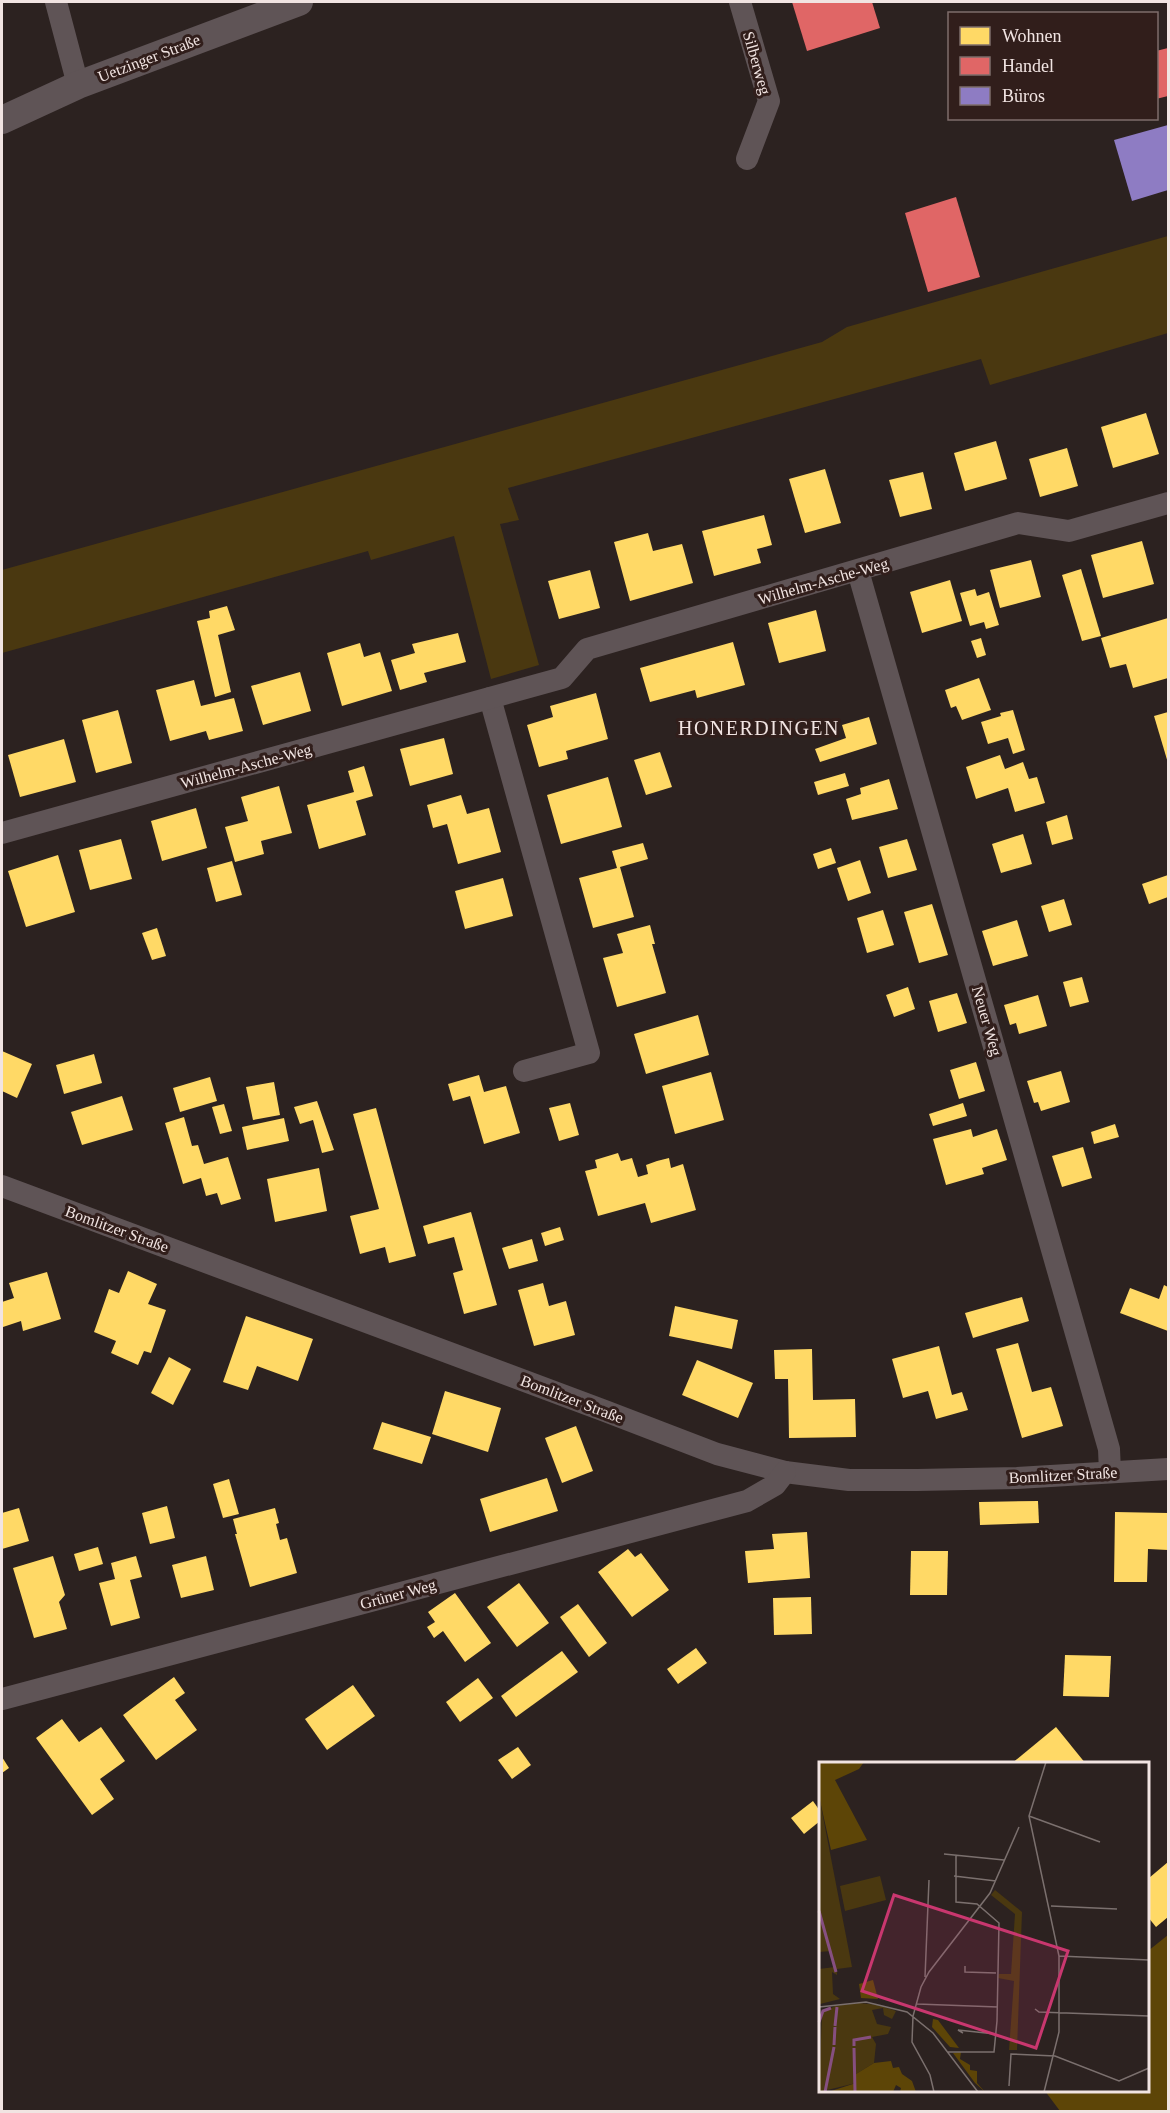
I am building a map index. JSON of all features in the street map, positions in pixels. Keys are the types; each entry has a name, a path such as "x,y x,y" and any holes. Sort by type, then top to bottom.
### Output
{"street":[{"path":"56,2 78,85"},
{"name":"Uetzinger Straße","path":"2,120 78,85 299,2"},
{"name":"Silberweg","path":"740,2 769,101 747,159"},
{"name":"Wilhelm-Asche-Weg","path":"2,833 562,678 587,649 1018,523 1069,531 1168,503"},
{"name":"Neuer Weg","path":"858,571 1109,1449 1110,1472"},
{"path":"490,698 589,1053 524,1071"},
{"name":"Bomlitzer Straße","path":"2,1186 717,1454 785,1472 849,1480 917,1480 1017,1478 1168,1469"},
{"name":"Grüner Weg","path":"2,1700 747,1501 775,1485 785,1472"}],"shaded area":[{"path":"1168,236 1168,333 990,385 981,359 508,488 519,520 500,524 539,665 491,679 454,536 371,560 368,551 2,653 2,570 822,342 847,327"},
{"path":"1168,1935 1168,2111 1060,2111 1046,2092 1149,2092 1149,1950"}],"building: Wohnen":[{"path":"1146,413 1159,454 1113,468 1101,427"},
{"path":"996,441 1007,479 965,491 954,453"},
{"path":"1067,448 1078,486 1040,497 1029,459"},
{"path":"825,469 841,523 805,533 789,479"},
{"path":"923,472 932,509 900,517 889,480"},
{"path":"764,515 772,545 757,549 761,563 714,576 702,531"},
{"path":"648,533 653,551 682,544 693,583 630,601 614,542"},
{"path":"1142,541 1154,584 1103,598 1091,555"},
{"path":"1031,560 1041,597 1000,608 990,570"},
{"path":"1081,569 1101,636 1082,641 1062,575"},
{"path":"590,570 600,608 559,619 548,581"},
{"path":"950,580 962,621 922,633 910,592"},
{"path":"975,589 977,596 989,592 999,625 986,629 984,622 970,626 960,593"},
{"path":"227,606 235,630 218,635 231,692 215,697 197,621 210,618 209,611"},
{"path":"816,610 826,651 779,663 768,623"},
{"path":"1168,618 1168,678 1133,688 1126,664 1110,668 1101,638"},
{"path":"458,633 466,662 424,673 427,682 400,690 391,660 415,653 412,644"},
{"path":"981,638 986,655 977,658 971,641"},
{"path":"733,642 745,685 697,698 695,690 650,702 640,668"},
{"path":"360,643 364,657 380,652 392,691 342,706 327,653"},
{"path":"300,672 311,711 263,725 251,686"},
{"path":"979,678 991,710 962,720 956,706 951,708 945,690"},
{"path":"194,680 201,706 234,698 243,731 209,740 206,731 170,741 156,690"},
{"path":"596,693 608,739 566,751 568,759 539,767 527,725 553,717 550,706"},
{"path":"118,710 132,763 96,773 82,720"},
{"path":"1013,710 1025,750 1013,754 1008,738 988,744 981,722"},
{"path":"1168,712 1168,763 1154,716"},
{"path":"869,717 877,744 820,762 815,749 846,738 842,725"},
{"path":"444,738 453,774 410,786 400,749"},
{"path":"64,739 76,782 20,797 8,755"},
{"path":"660,752 672,787 646,795 634,760"},
{"path":"1000,755 1005,769 1023,762 1029,779 1037,777 1045,803 1015,812 1008,788 976,799 966,767"},
{"path":"364,766 373,796 356,801 366,835 319,849 307,805 354,792 348,771"},
{"path":"845,773 849,786 818,795 814,782"},
{"path":"608,777 622,827 561,844 547,795"},
{"path":"889,779 898,809 852,820 846,799 861,794 860,788"},
{"path":"279,786 292,833 261,841 264,854 235,862 225,827 248,821 241,797"},
{"path":"461,795 467,814 489,808 501,852 458,864 447,824 433,828 427,805"},
{"path":"196,808 207,848 162,861 151,821"},
{"path":"1067,815 1073,839 1052,845 1046,822"},
{"path":"1023,834 1032,864 1001,873 992,844"},
{"path":"121,839 132,879 90,890 79,850"},
{"path":"907,839 917,870 888,878 879,847"},
{"path":"643,843 648,859 620,867 634,917 593,928 579,878 617,868 612,851"},
{"path":"831,848 836,863 818,869 813,854"},
{"path":"58,855 75,912 26,927 8,871"},
{"path":"860,860 871,893 848,901 837,868"},
{"path":"232,861 242,895 216,902 207,868"},
{"path":"1168,875 1168,897 1149,904 1142,884"},
{"path":"503,878 513,916 465,929 455,891"},
{"path":"1064,899 1072,925 1049,932 1041,906"},
{"path":"932,904 948,955 919,963 904,912"},
{"path":"883,910 894,945 867,953 857,918"},
{"path":"1017,920 1028,956 993,966 982,931"},
{"path":"650,925 655,944 652,944 666,993 617,1007 603,958 623,953 617,934"},
{"path":"157,928 166,956 152,960 142,933"},
{"path":"1082,977 1089,1002 1070,1007 1063,982"},
{"path":"908,987 915,1009 894,1017 886,995"},
{"path":"957,993 967,1023 938,1032 929,1001"},
{"path":"1038,995 1047,1026 1019,1034 1016,1023 1010,1025 1004,1005"},
{"path":"698,1015 709,1055 646,1074 634,1034"},
{"path":"2,1051 32,1064 17,1098 2,1091"},
{"path":"94,1054 102,1083 64,1094 56,1065"},
{"path":"976,1062 985,1091 959,1099 950,1070"},
{"path":"1061,1071 1070,1102 1041,1111 1038,1102 1034,1103 1027,1081"},
{"path":"711,1072 724,1120 675,1134 662,1086"},
{"path":"479,1075 484,1092 506,1086 520,1133 484,1144 470,1096 453,1101 448,1084"},
{"path":"210,1077 217,1101 180,1112 173,1088"},
{"path":"274,1082 280,1115 253,1120 246,1087"},
{"path":"122,1096 133,1130 82,1145 71,1112"},
{"path":"317,1101 334,1150 322,1153 313,1120 300,1124 294,1107"},
{"path":"570,1103 579,1135 559,1141 549,1108"},
{"path":"963,1103 967,1116 933,1126 929,1114"},
{"path":"224,1104 232,1131 220,1134 212,1107"},
{"path":"376,1108 416,1256 389,1263 385,1247 360,1254 350,1216 379,1209 353,1114"},
{"path":"184,1117 192,1146 198,1145 204,1164 228,1157 241,1199 221,1205 217,1193 206,1196 201,1178 183,1184 165,1123"},
{"path":"284,1118 289,1141 247,1150 242,1127"},
{"path":"1115,1124 1119,1137 1094,1144 1091,1132"},
{"path":"971,1129 973,1137 997,1129 1007,1160 982,1168 984,1174 946,1185 933,1139"},
{"path":"1083,1147 1092,1178 1062,1187 1052,1156"},
{"path":"618,1153 621,1161 632,1158 638,1177 648,1174 646,1165 657,1161 669,1158 671,1168 683,1164 696,1210 651,1223 645,1203 598,1216 585,1171 597,1168 595,1160"},
{"path":"319,1168 327,1211 275,1222 267,1179"},
{"path":"471,1212 497,1305 464,1314 453,1273 463,1270 454,1237 428,1244 423,1226"},
{"path":"560,1227 564,1240 545,1246 541,1233"},
{"path":"532,1239 538,1261 509,1269 502,1248"},
{"path":"128,1271 157,1284 148,1304 166,1310 151,1353 144,1351 138,1365 111,1353 116,1341 94,1332 109,1289 119,1293"},
{"path":"47,1272 61,1319 23,1331 21,1321 3,1327 2,1302 14,1298 9,1283"},
{"path":"543,1283 549,1306 566,1301 575,1335 534,1346 518,1290"},
{"path":"1164,1285 1168,1287 1168,1331 1120,1313 1130,1288 1159,1299"},
{"path":"1022,1297 1029,1321 973,1338 965,1313"},
{"path":"675,1306 738,1320 732,1349 669,1336"},
{"path":"246,1316 313,1339 298,1381 257,1366 248,1390 223,1382"},
{"path":"1018,1343 1032,1392 1051,1387 1063,1426 1022,1438 996,1349"},
{"path":"939,1346 952,1395 962,1392 968,1410 936,1419 928,1391 903,1398 892,1359"},
{"path":"812,1349 813,1400 855,1399 856,1437 789,1438 788,1379 775,1379 774,1350"},
{"path":"169,1357 191,1369 173,1405 151,1393"},
{"path":"697,1360 753,1383 738,1418 682,1395"},
{"path":"445,1391 501,1408 488,1452 432,1434"},
{"path":"382,1422 431,1437 422,1464 373,1449"},
{"path":"576,1426 593,1471 562,1483 545,1438"},
{"path":"547,1478 558,1511 490,1532 480,1499"},
{"path":"229,1479 239,1514 223,1518 213,1484"},
{"path":"1038,1501 1039,1523 980,1525 979,1502"},
{"path":"167,1506 175,1538 150,1544 142,1513"},
{"path":"19,1508 29,1541 2,1549 2,1513"},
{"path":"275,1508 280,1540 287,1538 297,1573 250,1587 233,1519"},
{"path":"1115,1512 1168,1513 1168,1550 1148,1549 1147,1582 1114,1582"},
{"path":"807,1532 810,1578 748,1583 745,1551 774,1549 772,1534"},
{"path":"98,1547 103,1564 79,1571 74,1554"},
{"path":"628,1549 635,1557 641,1553 669,1590 632,1617 598,1572"},
{"path":"911,1551 948,1551 947,1595 910,1595"},
{"path":"53,1556 65,1595 59,1602 67,1629 34,1638 13,1568"},
{"path":"136,1556 142,1577 130,1580 140,1618 111,1626 99,1583 115,1579 111,1563"},
{"path":"206,1556 214,1590 181,1598 172,1565"},
{"path":"519,1583 549,1623 517,1647 487,1607"},
{"path":"455,1593 491,1643 465,1662 443,1631 434,1638 427,1627 435,1622 428,1612"},
{"path":"811,1597 812,1634 774,1635 773,1598"},
{"path":"578,1604 607,1643 589,1657 560,1617"},
{"path":"696,1648 707,1663 678,1684 667,1669"},
{"path":"562,1651 578,1672 516,1717 501,1696"},
{"path":"1065,1655 1111,1656 1109,1697 1063,1696"},
{"path":"174,1677 185,1693 175,1700 197,1730 156,1760 123,1715"},
{"path":"478,1678 493,1698 460,1722 446,1702"},
{"path":"353,1685 375,1716 327,1750 305,1719"},
{"path":"62,1719 79,1742 101,1727 125,1761 100,1779 114,1799 92,1815 36,1738"},
{"path":"1056,1727 1084,1762 1013,1762"},
{"path":"518,1747 531,1765 512,1779 498,1760"},
{"path":"2,1757 9,1768 2,1773"},
{"path":"813,1801 819,1810 819,1822 804,1834 791,1818"},
{"path":"1168,1862 1168,1917 1156,1927 1149,1918 1149,1878"}],"building: Handel":[{"path":"792,2 872,2 880,28 807,51"},
{"path":"1168,48 1168,96 1158,98 1158,50"},
{"path":"956,197 980,277 928,292 905,213"}],"building: Büros":[{"path":"1168,125 1168,190 1132,201 1114,140"}],"district":[{"name":"HONERDINGEN","path":"759,728"}]}
